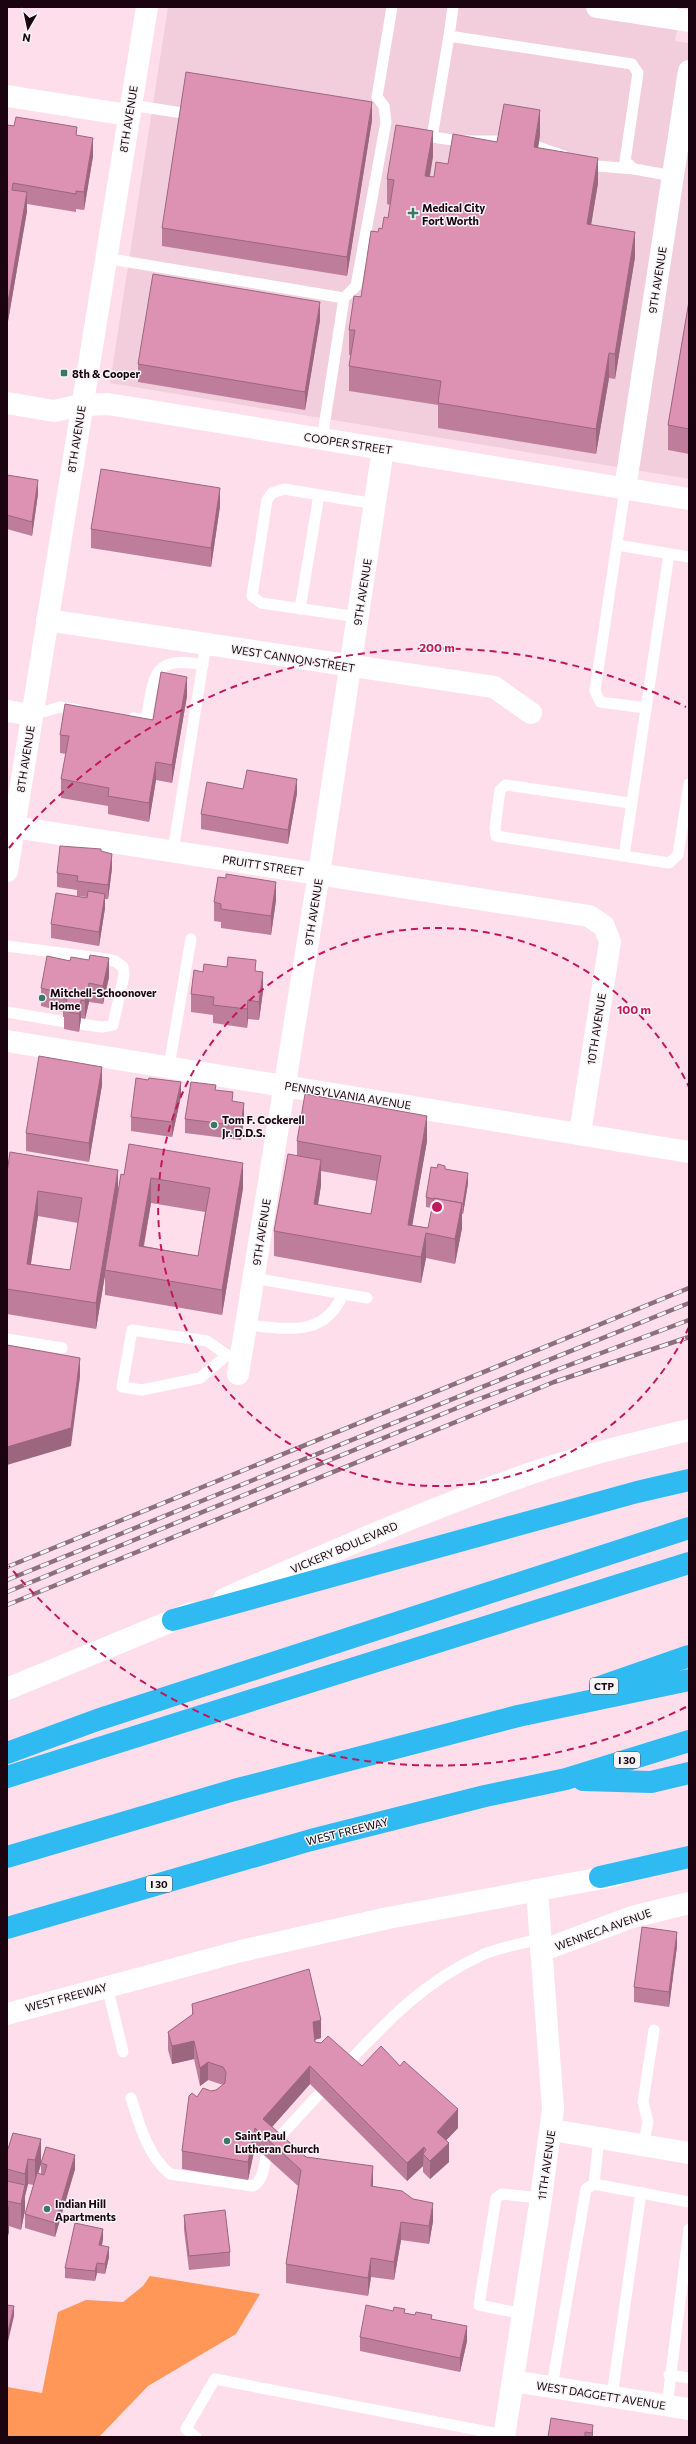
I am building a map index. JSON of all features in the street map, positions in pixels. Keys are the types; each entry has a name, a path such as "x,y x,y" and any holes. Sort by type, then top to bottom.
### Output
{"highway":[{"path":"173,1620 689,1480"},
{"path":"7,1753 97,1720 689,1528"},
{"path":"7,1777 689,1563"},
{"name":"CTP","path":"518,1716 689,1656"},
{"path":"7,1857 234,1790 518,1716 689,1680"},
{"name":"WEST FREEWAY","path":"7,1928 311,1840 485,1796 566,1779 689,1741"},
{"path":"566,1779 651,1782 689,1773"},
{"path":"600,1877 689,1857"}],"street":[{"name":"8TH AVENUE","path":"7,871 105,258 147,7"},
{"path":"597,7 689,21"},
{"name":"9TH AVENUE","path":"625,489 689,71"},
{"path":"7,96 129,110"},
{"name":"COOPER STREET","path":"7,403 54,410 82,405 108,404 689,499"},
{"name":"9TH AVENUE","path":"235,1362 246,1325 319,873 383,449"},
{"name":"WEST CANNON STREET","path":"47,620 204,654 350,667 494,686 531,713"},
{"path":"7,711 32,715"},
{"name":"PRUITT STREET","path":"14,827 589,916 604,926"},
{"name":"10TH AVENUE","path":"580,1133 610,942 604,926"},
{"name":"PENNSYLVANIA AVENUE","path":"7,1041 284,1084 689,1152"},
{"name":"VICKERY BOULEVARD","path":"7,1689 390,1528 529,1474 609,1450 689,1430"},
{"name":"WEST FREEWAY","path":"7,2014 107,1986 241,1952 381,1920 537,1891 600,1877 689,1864"},
{"name":"11TH AVENUE","path":"504,2436 552,2130 553,2109 537,1891"},
{"name":"WENNECA AVENUE","path":"541,1945 632,1917 689,1903"},
{"path":"552,2130 689,2153"},
{"name":"WEST DAGGETT AVENUE","path":"513,2381 689,2409"}],"lane":[{"path":"322,439 344,298 356,286 386,122 384,106 377,96 392,7"},
{"path":"453,7 432,137 460,141 502,141"},
{"path":"449,36 632,64 638,73 625,161 634,169"},
{"path":"129,110 183,114"},
{"path":"538,146 557,152 573,162 594,167 634,169 673,176"},
{"path":"105,258 344,298"},
{"path":"358,617 260,603 252,596 267,500 272,493 284,489 375,504"},
{"path":"625,489 595,691 600,702 646,708"},
{"path":"300,609 319,495"},
{"path":"617,545 689,557"},
{"path":"624,856 630,803 669,554"},
{"path":"123,716 146,720 154,676 168,663 204,654 173,851"},
{"path":"32,715 60,707 92,712"},
{"path":"630,803 506,785 500,790 495,828 496,836 670,863 678,855 689,784"},
{"path":"169,1066 192,939"},
{"path":"7,946 100,958 115,961 123,967 124,975 113,1025 102,1028 80,1024"},
{"path":"7,1012 66,1022"},
{"path":"253,1278 367,1298"},
{"path":"246,1325 297,1330 312,1327 338,1306 343,1294"},
{"path":"132,1330 207,1341 235,1362 200,1378 142,1390 122,1387 132,1330"},
{"path":"7,1339 62,1348"},
{"path":"343,2068 398,2010 428,1986 482,1955 541,1945"},
{"path":"107,1986 122,2052"},
{"path":"643,2146 648,2122 643,2102 654,2030"},
{"path":"272,2145 320,2093"},
{"path":"132,2098 144,2142 162,2168 170,2174 253,2186 258,2183 261,2178 266,2156"},
{"path":"594,2184 599,2138"},
{"path":"552,2386 586,2189 594,2184 689,2202"},
{"path":"612,2396 641,2192"},
{"path":"523,2314 479,2305 496,2198 502,2194 542,2198"},
{"path":"667,2406 669,2375 689,2229"},
{"path":"669,2375 689,2378"},
{"path":"196,2437 186,2429 216,2379 504,2436"}],"shaded area":[{"name":"Medical City Fort Worth","path":"168,7 681,7 675,41 689,43 689,479 110,383"},
{"path":"150,2276 260,2294 236,2334 148,2386 99,2437 7,2437 7,2387 42,2393 58,2312 86,2300 123,2302 143,2286"}],"building":[{"path":"186,72 372,102 347,257 162,228"},
{"path":"504,104 540,110 534,147 598,158 587,224 635,232 615,354 609,353 596,429 438,403 441,381 349,366 355,330 349,330 354,296 361,297 371,231 378,232 379,228 382,229 384,217 388,218 394,180 387,179 396,125 433,131 425,176 434,177 436,162 448,164 453,134 497,142"},
{"path":"16,117 77,127 76,135 93,138 84,192 76,191 76,194 13,183 12,190 27,192 7,308 7,125 14,126"},
{"path":"153,274 320,302 305,392 138,364"},
{"path":"689,301 689,429 668,425"},
{"path":"101,469 220,488 211,548 91,529"},
{"path":"7,475 38,480 32,522 7,515"},
{"path":"161,672 187,677 172,765 156,762 149,803 108,796 109,788 61,779 69,736 60,735 65,704 153,720"},
{"path":"247,770 297,779 288,830 201,814 207,782 243,789"},
{"path":"60,846 101,849 101,851 112,854 108,885 77,881 78,876 57,873"},
{"path":"226,874 276,882 271,916 221,909 221,904 214,902 218,877 226,878"},
{"path":"88,891 105,894 99,932 51,924 56,893 87,898"},
{"path":"90,955 109,958 103,986 89,983 85,1001 81,1000 79,1014 64,1011 67,999 63,999 64,994 41,988 47,956 70,961 71,957 89,960"},
{"path":"228,957 256,960 255,971 263,972 259,1002 248,1000 247,1009 213,1005 214,997 191,994 194,970 203,972 204,964 227,967"},
{"path":"39,1056 102,1067 89,1143 26,1133"},
{"path":"136,1078 181,1082 172,1122 131,1117"},
{"path":"191,1082 216,1085 215,1090 233,1092 232,1101 244,1103 241,1126 185,1119"},
{"path":"305,1094 427,1116 408,1225 428,1228 434,1198 462,1203 455,1239 426,1233 421,1257 274,1231 288,1154 321,1160 314,1204 371,1214 381,1156 297,1141"},
{"path":"129,1144 243,1163 222,1290 105,1270 121,1174 124,1175","holes":["151,1178 210,1188 198,1256 139,1246"]},
{"path":"10,1152 118,1170 96,1303 7,1289 7,1173","holes":["38,1191 82,1198 70,1270 27,1264"]},
{"path":"438,1164 445,1166 445,1169 468,1173 463,1204 426,1197 431,1167 437,1168"},
{"path":"7,1345 80,1358 71,1428 7,1447"},
{"path":"642,1927 677,1932 669,1992 634,1987"},
{"name":"Saint Paul Lutheran Church","path":"309,1969 321,2020 313,2022 315,2042 321,2043 328,2036 362,2066 381,2046 400,2066 404,2061 458,2109 437,2132 449,2143 430,2161 423,2154 426,2150 424,2147 407,2163 310,2066 263,2119 306,2157 373,2166 371,2186 402,2191 413,2199 433,2203 429,2226 401,2222 394,2262 371,2258 368,2278 286,2264 301,2170 255,2128 248,2162 182,2151 189,2096 192,2093 197,2097 203,2088 211,2091 216,2090 225,2083 226,2072 223,2067 208,2062 200,2068 194,2041 172,2046 168,2032 193,2014 192,2004"},
{"path":"13,2133 41,2139 35,2160 28,2159 25,2174 7,2169 7,2149"},
{"name":"Indian Hill Apartments","path":"46,2147 75,2155 55,2223 25,2214 37,2173 44,2175 47,2165 41,2163"},
{"path":"7,2181 25,2185 21,2204 7,2201"},
{"path":"225,2210 230,2252 189,2256 184,2215"},
{"path":"75,2223 103,2229 99,2245 109,2247 105,2264 97,2263 95,2271 65,2268"},
{"path":"7,2305 14,2306 7,2336"},
{"path":"366,2305 393,2311 394,2307 405,2309 404,2313 415,2315 416,2312 432,2315 431,2319 467,2326 460,2358 360,2337"},
{"path":"551,2418 593,2425 592,2433 585,2432 585,2437 548,2437"}],"railway":[{"path":"7,1567 689,1288"},
{"path":"7,1580 689,1303"},
{"path":"7,1592 474,1401 689,1320"},
{"path":"7,1605 554,1382 689,1337"}],"place":[{"name":"Medical City Fort Worth","path":"413,213"},
{"name":"8th & Cooper","path":"64,373"},
{"name":"Mitchell-Schoonover Home","path":"42,998"},
{"name":"Tom F. Cockerell Jr. D.D.S.","path":"214,1125"},
{"name":"Saint Paul Lutheran Church","path":"227,2141"},
{"name":"Indian Hill Apartments","path":"47,2209"}]}
